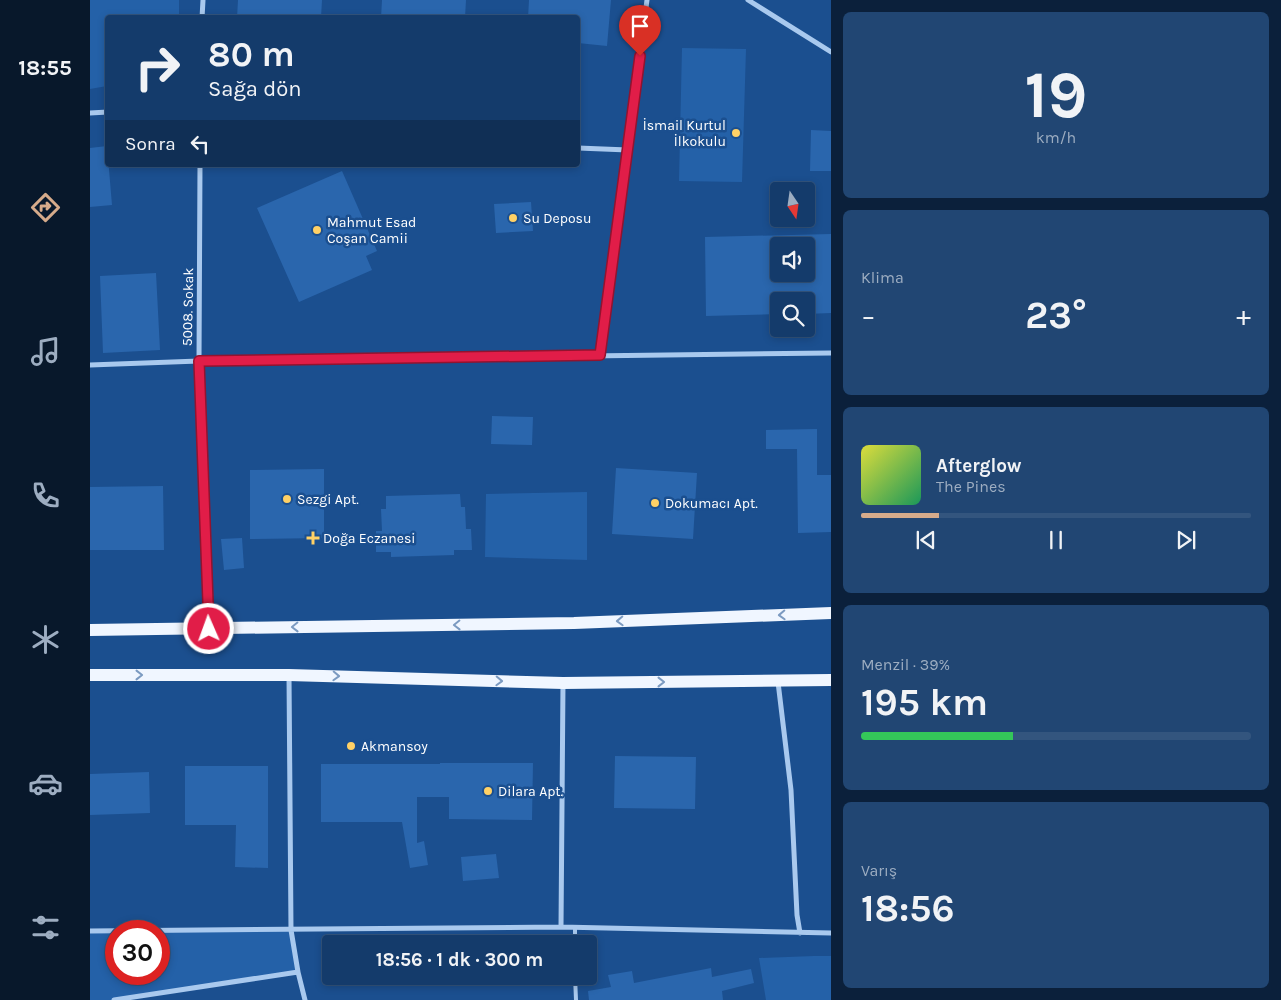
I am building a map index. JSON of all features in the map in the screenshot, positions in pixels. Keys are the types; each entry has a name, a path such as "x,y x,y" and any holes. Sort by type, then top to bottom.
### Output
{"main road":[{"path":"90,630 574,623 831,613"},
{"path":"90,675 289,675 563,683 831,680"}],"street":[{"path":"202,15 204,0"},
{"path":"600,355 647,0"},
{"path":"748,0 831,52"},
{"path":"90,113 105,112"},
{"path":"580,148 628,150"},
{"name":"5008. Sokak","path":"200,167 199,361 209,629"},
{"path":"90,365 199,361 831,353"},
{"path":"289,675 291,930 305,1000"},
{"path":"778,681 791,790 797,915 800,933"},
{"path":"561,927 563,683"},
{"path":"90,931 561,927 831,933"},
{"path":"114,1000 298,972"}],"lane":[{"path":"576,928 576,935"},
{"path":"575,985 576,1000"}],"shaded area":[{"path":"90,0 179,0 179,15 105,15 105,86 90,89"},
{"path":"682,48 746,49 742,182 679,181"},
{"path":"587,492 587,560 485,557 486,494"},
{"path":"291,930 298,972 114,1000 90,1000 90,931 105,931 105,985 170,985 170,931"},
{"path":"831,956 831,1000 766,1000 759,958"}],"building":[{"path":"238,0 322,0 321,15 237,15"},
{"path":"382,0 466,0 465,15 381,15"},
{"path":"529,0 611,0 607,46 580,43 580,15 528,15"},
{"path":"811,130 831,131 831,171 810,171"},
{"path":"105,146 105,167 109,167 112,205 90,207 90,148"},
{"name":"Mahmut Esad Coşan Camii","path":"342,171 377,251 366,256 372,270 299,302 257,208"},
{"name":"Su Deposu","path":"531,202 533,231 496,233 494,204"},
{"path":"831,234 831,313 815,314 815,292 770,292 770,314 706,316 705,237"},
{"path":"156,273 160,350 103,353 100,276"},
{"path":"492,416 533,417 532,445 491,444"},
{"path":"817,429 817,475 831,475 831,532 798,533 797,449 766,449 766,430"},
{"name":"Dokumacı Apt.","path":"616,468 697,473 693,539 612,534"},
{"name":"Sezgi Apt.","path":"324,469 324,538 250,539 250,470"},
{"path":"163,486 164,550 90,550 90,487"},
{"path":"460,494 461,507 465,507 466,529 471,529 472,550 454,550 454,555 391,557 391,552 376,552 376,531 382,531 381,509 386,509 386,496"},
{"path":"242,538 244,568 224,570 221,539"},
{"path":"615,756 696,757 695,809 614,808"},
{"path":"533,763 532,820 449,819 449,797 417,797 417,843 424,841 428,865 410,868 402,822 321,822 321,764"},
{"path":"185,766 268,766 268,868 235,867 236,825 185,825"},
{"path":"149,772 150,813 90,815 90,774"},
{"path":"496,854 499,878 463,881 461,857"},
{"path":"711,968 712,977 751,969 754,983 722,991 723,1000 589,1000 588,991 611,987 608,975 632,971 634,983"}],"place":[{"name":"İsmail Kurtul İlkokulu","path":"736,133"},
{"name":"Su Deposu","path":"513,218"},
{"name":"Mahmut Esad Coşan Camii","path":"317,230"},
{"name":"Sezgi Apt.","path":"287,499"},
{"name":"Dokumacı Apt.","path":"655,503"},
{"name":"Doğa Eczanesi","path":"313,538"},
{"name":"Akmansoy","path":"351,746"},
{"name":"Dilara Apt.","path":"488,791"}],"route":[{"path":"209,629 199,361 600,355 640,56"}]}
